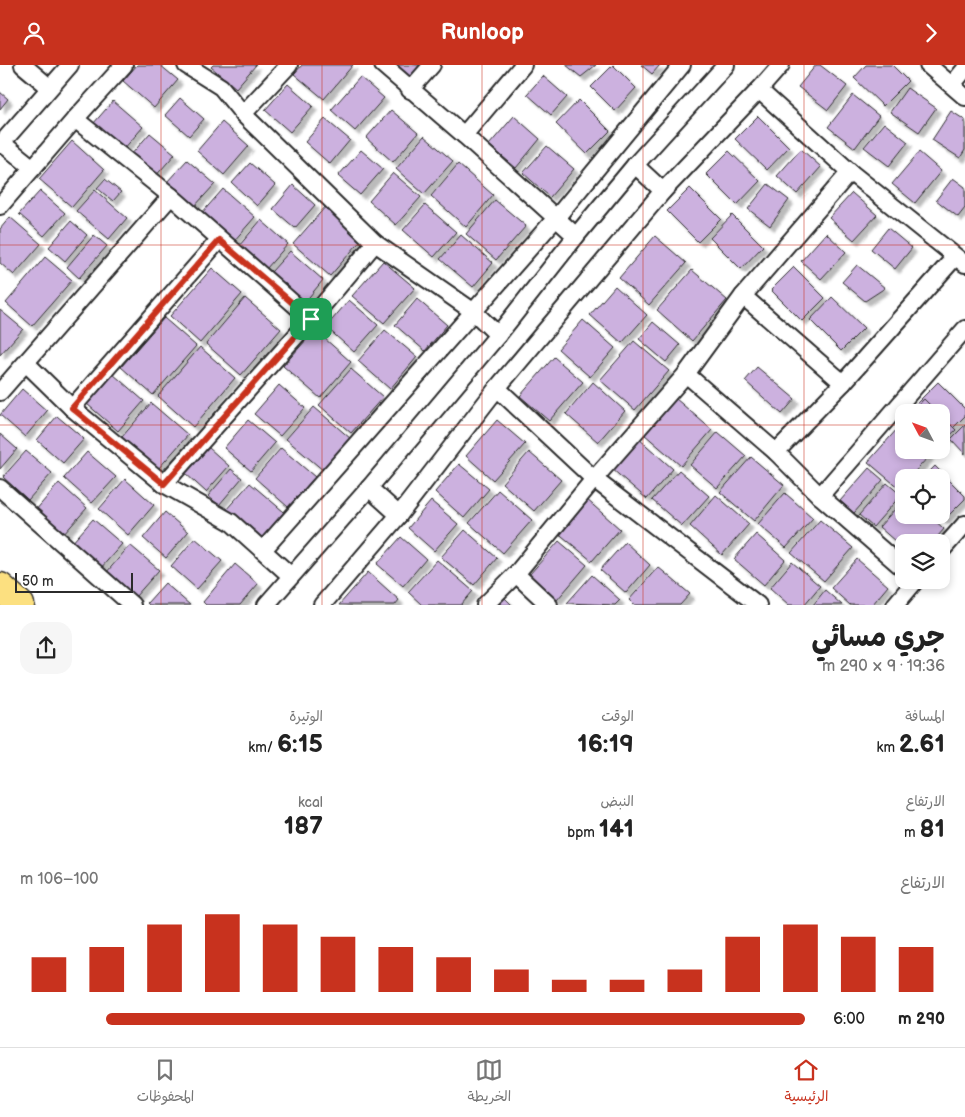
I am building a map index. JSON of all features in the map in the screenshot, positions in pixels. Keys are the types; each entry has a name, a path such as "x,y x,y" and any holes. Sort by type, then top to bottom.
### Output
{"highway":[{"path":"0,587 20,605"}],"street":[{"path":"23,65 49,87"},
{"path":"33,168 1,144 70,65"},
{"path":"0,207 124,65"},
{"path":"186,65 221,87 243,114 375,243 474,312 498,335"},
{"path":"243,114 289,65"},
{"path":"383,65 576,236"},
{"path":"410,90 432,65"},
{"path":"464,135 523,65"},
{"path":"263,550 556,218 682,65"},
{"path":"324,604 399,515 497,387 663,191 781,65"},
{"path":"928,65 965,97"},
{"path":"266,605 369,488 498,335 576,236 723,66"},
{"path":"952,85 965,69"},
{"path":"759,90 850,173 960,260 776,451"},
{"path":"75,119 171,196 311,319"},
{"path":"636,165 663,191"},
{"path":"484,605 516,573 594,479 686,374 743,295 850,173"},
{"path":"0,392 171,196"},
{"path":"72,408 219,240"},
{"path":"164,484 311,319 375,243"},
{"path":"743,295 843,383"},
{"path":"820,496 965,329"},
{"path":"26,363 72,408 164,484 231,522 291,576"},
{"path":"686,374 776,451 820,496 895,561"},
{"path":"497,387 594,479 758,605"},
{"path":"0,488 132,605"},
{"path":"369,488 399,515"},
{"path":"950,541 965,524"},
{"path":"516,573 550,605"},
{"path":"895,605 908,589"}],"building":[{"path":"137,65 160,65 178,80 154,108 123,81"},
{"path":"213,65 256,65 236,88 211,67"},
{"path":"302,65 353,65 324,99 294,74"},
{"path":"390,65 422,65 408,81"},
{"path":"566,65 596,65 581,77"},
{"path":"613,65 636,88 615,111 591,87"},
{"path":"641,65 660,65 652,74"},
{"path":"816,65 820,65 847,86 828,110 798,87"},
{"path":"866,65 892,65 908,81 883,106 854,78"},
{"path":"543,76 567,97 551,115 527,94"},
{"path":"360,77 384,98 355,131 331,110"},
{"path":"288,84 313,106 290,132 265,110"},
{"path":"907,88 936,108 919,132 890,112"},
{"path":"0,92 8,99 0,109"},
{"path":"853,95 879,116 855,148 828,127"},
{"path":"180,98 204,119 189,136 165,115"},
{"path":"579,100 610,131 587,154 556,124"},
{"path":"113,101 143,127 123,150 93,124"},
{"path":"391,110 418,133 393,162 366,138"},
{"path":"951,111 965,120 965,150 960,158 932,140"},
{"path":"514,116 540,139 516,168 489,145"},
{"path":"758,116 789,147 767,170 735,139"},
{"path":"325,119 350,140 330,164 305,142"},
{"path":"222,122 249,146 224,175 197,151"},
{"path":"884,123 908,142 889,166 864,147"},
{"path":"150,133 175,154 154,178 130,156"},
{"path":"424,136 453,161 424,194 396,169"},
{"path":"72,141 104,170 72,207 39,179"},
{"path":"547,146 574,169 550,197 523,173"},
{"path":"801,149 821,167 797,194 777,176"},
{"path":"361,150 383,169 360,195 338,176"},
{"path":"729,151 760,181 737,205 706,174"},
{"path":"919,152 941,171 915,203 892,184"},
{"path":"187,160 215,184 194,207 166,183"},
{"path":"250,163 275,185 257,206 232,183"},
{"path":"458,164 493,195 466,227 431,196"},
{"path":"393,173 421,197 396,225 369,201"},
{"path":"953,178 965,187 965,208 958,217 936,200"},
{"path":"105,179 121,192 113,201 97,188"},
{"path":"768,184 789,200 770,226 748,209"},
{"path":"293,185 315,205 295,228 273,209"},
{"path":"690,188 721,219 698,242 667,211"},
{"path":"223,189 255,217 233,242 201,214"},
{"path":"95,190 127,218 109,239 76,211"},
{"path":"40,191 65,213 44,236 19,214"},
{"path":"852,193 877,215 854,240 829,218"},
{"path":"495,200 526,226 496,260 466,234"},
{"path":"425,205 456,232 434,257 403,230"},
{"path":"326,206 363,238 330,276 293,244"},
{"path":"732,215 763,246 741,269 710,238"},
{"path":"10,217 41,244 14,275 0,263 0,229"},
{"path":"261,220 288,244 266,269 239,246"},
{"path":"71,221 87,235 65,261 49,247"},
{"path":"888,228 912,248 895,269 871,249"},
{"path":"826,233 846,252 821,279 801,261"},
{"path":"94,235 107,246 79,278 67,267"},
{"path":"461,235 493,263 473,287 440,259"},
{"path":"655,236 686,263 649,305 619,278"},
{"path":"290,251 323,280 305,302 271,272"},
{"path":"45,257 72,280 32,326 6,303"},
{"path":"383,261 415,288 384,323 352,296"},
{"path":"857,265 885,288 865,301 842,282"},
{"path":"794,267 825,298 802,321 771,290"},
{"path":"212,268 242,294 200,343 170,316"},
{"path":"692,270 727,300 692,341 657,310"},
{"path":"615,286 647,315 622,343 590,315"},
{"path":"832,297 864,328 841,351 810,320"},
{"path":"245,298 281,329 241,375 206,344"},
{"path":"417,299 447,325 425,351 395,325"},
{"path":"349,300 378,325 354,352 326,327"},
{"path":"0,310 23,329 0,355"},
{"path":"164,318 196,346 153,395 121,367"},
{"path":"583,320 615,348 590,377 558,349"},
{"path":"653,322 680,345 666,362 639,339"},
{"path":"315,330 351,362 320,398 283,366"},
{"path":"385,330 417,357 390,389 358,361"},
{"path":"634,341 669,371 635,410 600,380"},
{"path":"200,347 235,378 193,427 158,396"},
{"path":"554,357 583,382 549,421 520,396"},
{"path":"757,367 795,399 782,414 745,381"},
{"path":"351,369 383,397 351,433 319,405"},
{"path":"113,374 144,401 118,431 87,404"},
{"path":"593,382 625,411 598,442 566,414"},
{"path":"938,382 965,409 965,416 950,431 950,404 916,404"},
{"path":"279,385 305,408 280,436 254,414"},
{"path":"22,389 47,411 25,437 0,415"},
{"path":"675,398 712,430 681,466 644,434"},
{"path":"924,399 929,404 919,404"},
{"path":"151,403 188,435 158,469 122,437"},
{"path":"314,407 351,439 324,471 286,439"},
{"path":"57,416 84,439 63,463 37,440"},
{"path":"248,420 275,443 251,471 224,448"},
{"path":"497,420 525,444 493,480 466,456"},
{"path":"950,424 956,430 950,436"},
{"path":"965,425 965,454 951,439"},
{"path":"895,431 895,459 926,459 917,469 895,469 895,485 868,462"},
{"path":"718,432 746,456 717,488 690,465"},
{"path":"0,434 17,449 0,469"},
{"path":"638,438 673,469 647,499 612,469"},
{"path":"208,447 229,466 206,492 185,473"},
{"path":"281,448 315,477 288,507 255,478"},
{"path":"26,451 52,473 28,500 3,477"},
{"path":"87,452 116,477 92,503 64,478"},
{"path":"529,452 561,480 534,511 502,483"},
{"path":"751,457 784,485 754,521 720,492"},
{"path":"459,464 489,489 464,518 435,492"},
{"path":"869,468 883,480 854,513 840,501"},
{"path":"231,469 242,478 219,505 208,496"},
{"path":"679,470 709,496 682,526 652,500"},
{"path":"125,479 154,505 128,535 99,509"},
{"path":"950,481 965,496 965,499 950,514"},
{"path":"59,483 87,508 63,535 35,511"},
{"path":"250,483 284,512 260,540 225,511"},
{"path":"887,483 895,490 895,502 873,527 859,515"},
{"path":"498,490 532,520 503,553 469,523"},
{"path":"785,493 813,518 786,548 758,524"},
{"path":"716,495 749,524 722,555 690,526"},
{"path":"585,498 620,529 592,561 556,531"},
{"path":"431,501 458,524 434,551 408,528"},
{"path":"895,509 895,524 939,524 944,529 940,534 895,534 895,541 879,527"},
{"path":"165,512 188,532 166,558 143,538"},
{"path":"93,519 122,544 100,569 71,544"},
{"path":"820,520 853,548 824,581 791,553"},
{"path":"465,530 497,558 474,585 441,557"},
{"path":"756,534 785,560 764,585 734,559"},
{"path":"401,537 426,559 403,586 377,564"},
{"path":"195,538 222,561 197,589 171,566"},
{"path":"559,541 587,565 557,600 529,575"},
{"path":"625,542 650,565 626,593 600,570"},
{"path":"130,545 159,570 135,597 106,573"},
{"path":"857,559 888,586 872,605 850,605 831,588"},
{"path":"437,560 473,591 461,605 422,605 408,592"},
{"path":"792,562 820,586 804,605 789,605 770,588"},
{"path":"235,564 258,584 240,605 206,605 203,602"},
{"path":"658,567 690,594 680,605 634,605 629,600"},
{"path":"368,572 399,600 395,605 339,605"},
{"path":"592,575 620,600 615,605 567,603"},
{"path":"165,583 190,605 149,605 147,603"},
{"path":"825,590 842,605 813,605"},
{"path":"504,597 512,605 498,605"}],"route":[{"path":"219,240 311,319 164,484 72,408 219,240"}]}
